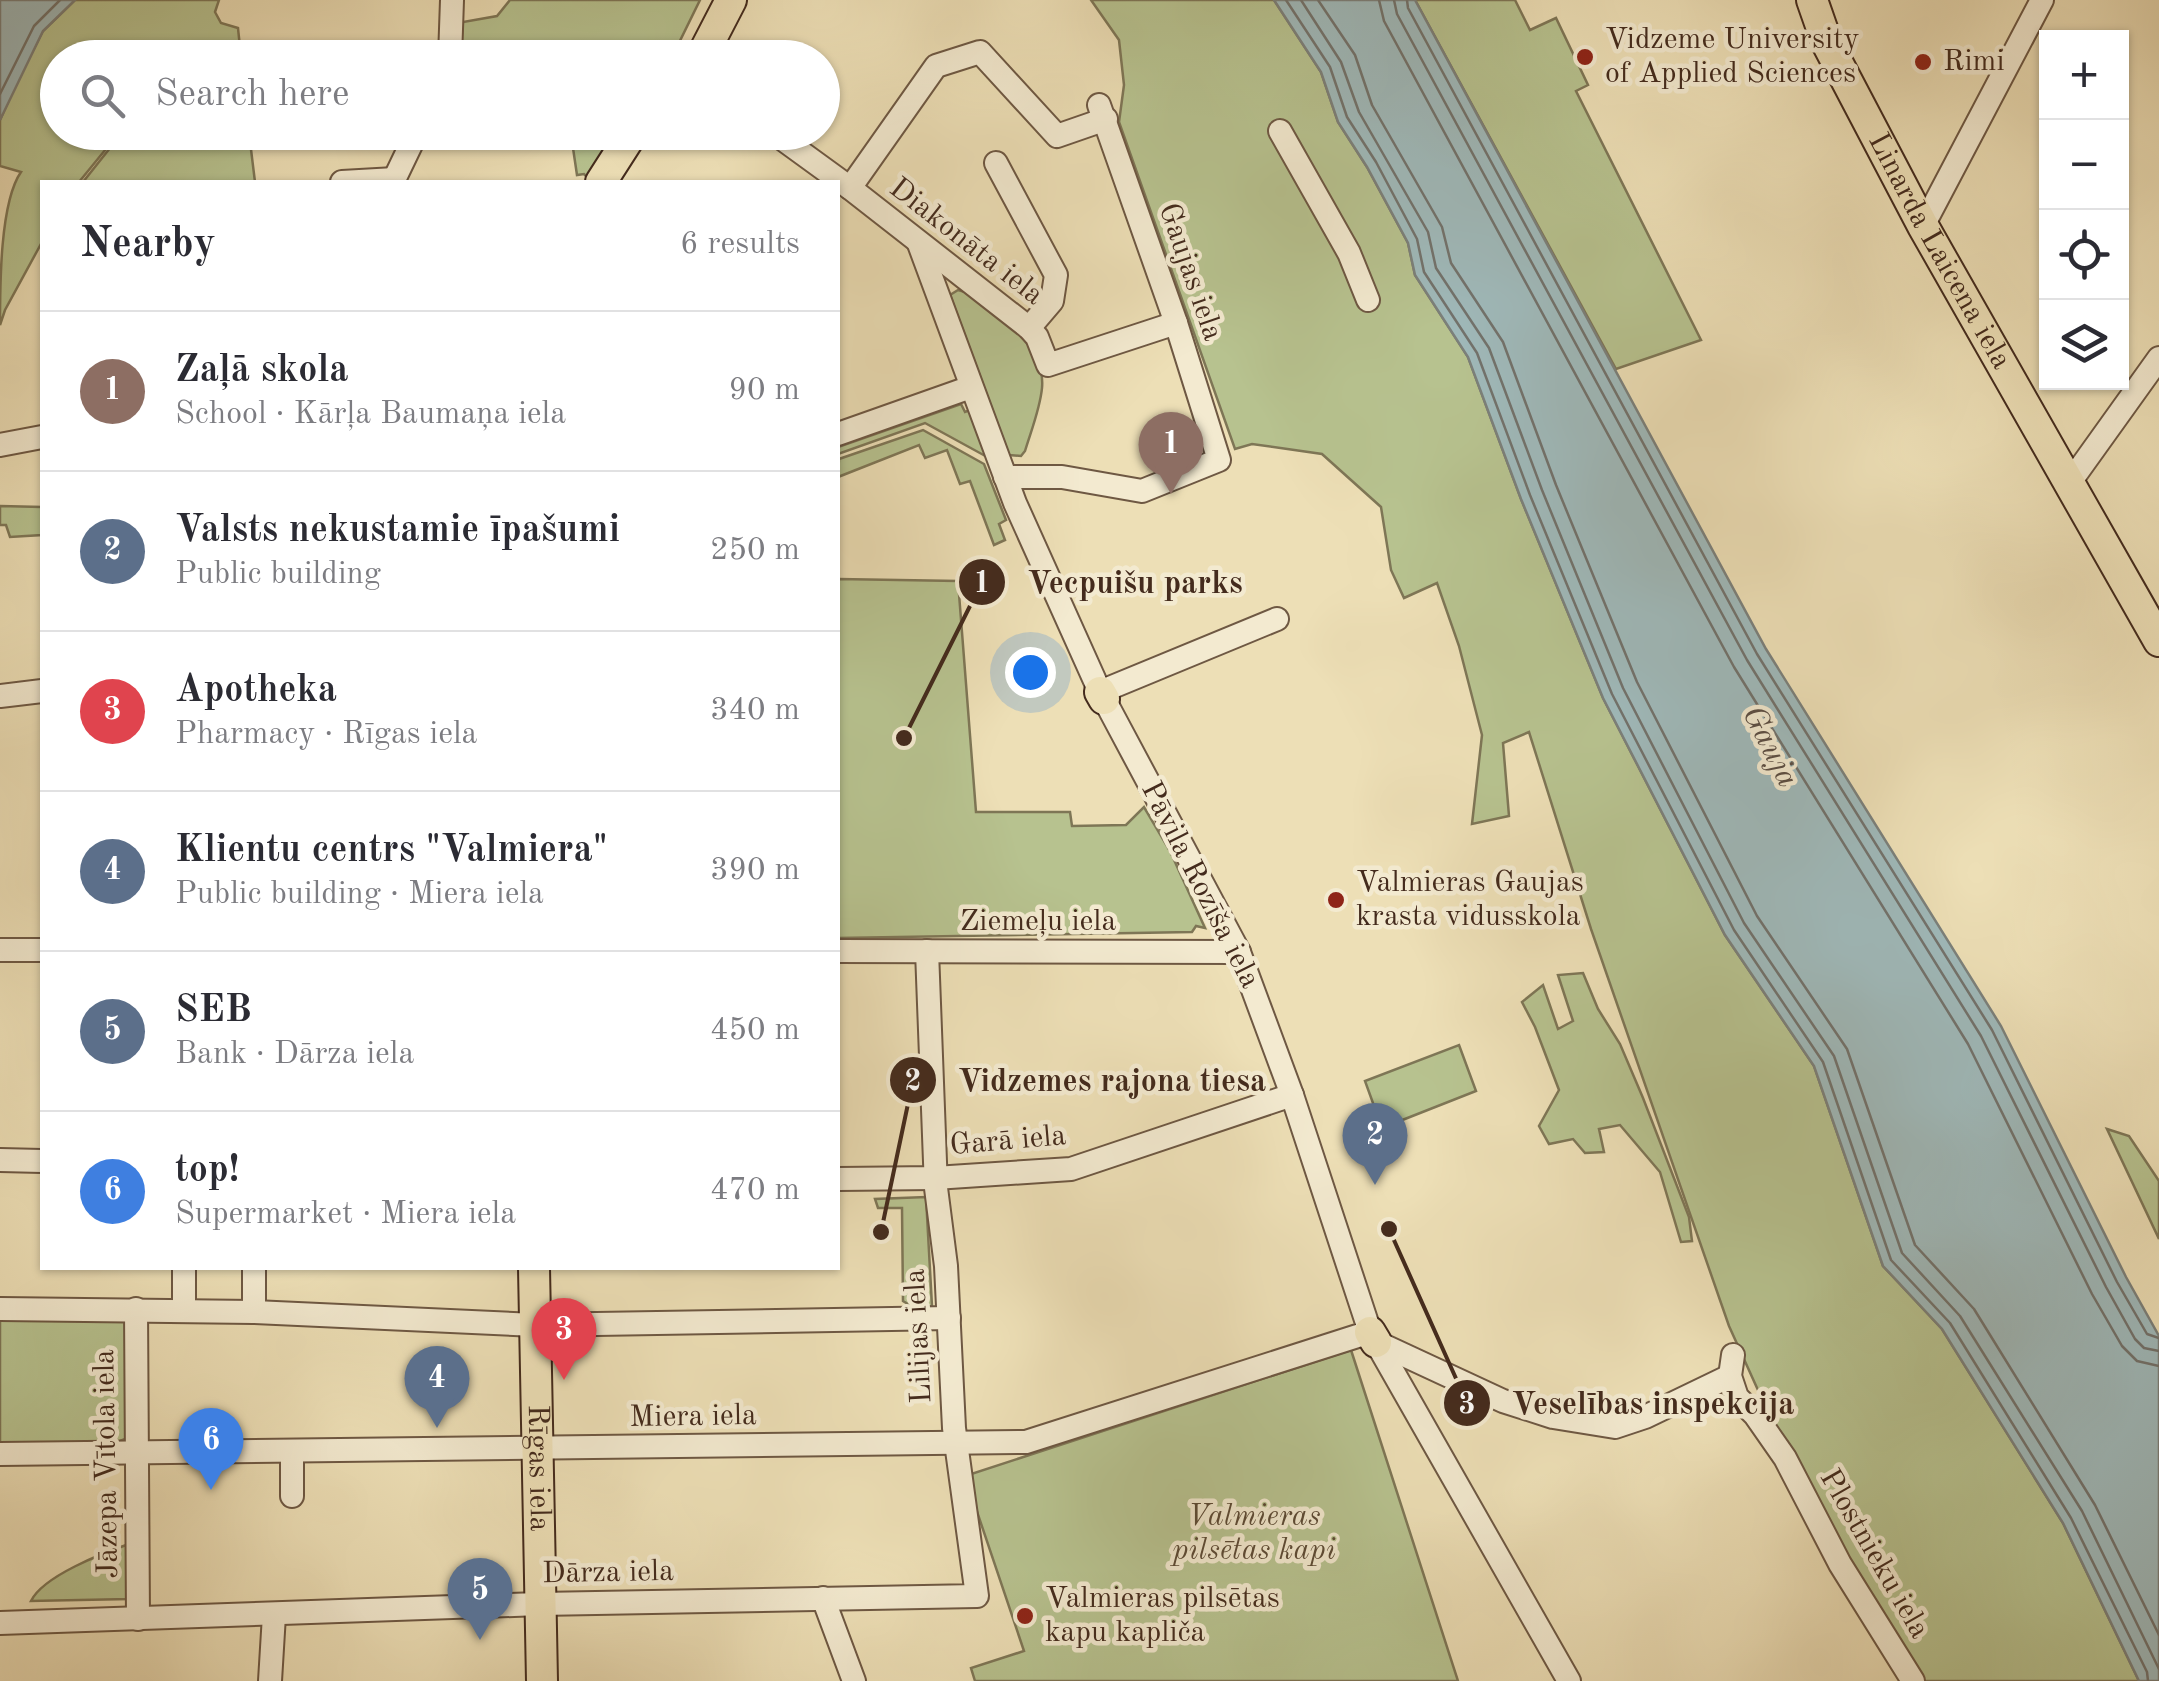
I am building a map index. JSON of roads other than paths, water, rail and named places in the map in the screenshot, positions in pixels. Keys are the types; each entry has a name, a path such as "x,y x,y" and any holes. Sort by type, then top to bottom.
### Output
{"main road":[{"path":"691,40 708,0"},
{"path":"710,40 731,0"},
{"name":"Linarda Laicena iela","path":"1815,5 1839,68 1924,226 2159,641"},
{"path":"602,180 621,150"},
{"path":"624,180 643,150"},
{"name":"Rīgas iela","path":"534,1270 543,1676"}],"street":[{"path":"451,40 452,0"},
{"path":"1924,226 2042,0"},
{"name":"Gaujas iela","path":"850,188 936,66 980,52 1058,136 1102,112 1219,460 1142,491 1062,477 1017,477"},
{"path":"1280,131 1350,254 1368,300"},
{"path":"394,180 409,150"},
{"name":"Diakonāta iela","path":"798,150 839,180"},
{"path":"996,162 1056,275 1052,302 1028,328"},
{"name":"Diakonāta iela","path":"840,181 1028,328 1037,337 1048,365 1176,323"},
{"name":"Pāvila Rozīša iela","path":"919,244 971,388 1017,477 1028,532 1102,696 1240,952 1373,1337 1569,1681"},
{"path":"2068,485 2159,358"},
{"path":"840,433 971,388"},
{"path":"0,444 40,437"},
{"path":"1102,696 1277,619"},
{"path":"0,696 40,691"},
{"path":"0,950 40,950"},
{"name":"Ziemeļu iela","path":"840,951 1240,952"},
{"name":"Lilijas iela","path":"929,951 935,1178 949,1318 955,1445 977,1596"},
{"name":"Garā iela","path":"840,1179 935,1178 1071,1169 1292,1095"},
{"path":"0,1160 40,1161"},
{"path":"184,1270 184,1310"},
{"path":"254,1270 254,1312"},
{"path":"0,1309 254,1312 535,1325 949,1318"},
{"name":"Jāzepa Vītola iela","path":"136,1309 138,1619"},
{"name":"Plostnieku iela","path":"1373,1337 1503,1401 1553,1417 1615,1427 1646,1417 1732,1365 1737,1398 1755,1415 1785,1458 1840,1564 1913,1681"},
{"name":"Miera iela","path":"0,1454 1026,1442 1373,1337"},
{"path":"292,1452 292,1496"},
{"name":"Dārza iela","path":"0,1623 540,1604 977,1596"},
{"path":"824,1598 854,1681"},
{"path":"270,1681 274,1615"}],"water":[{"path":"0,0 75,0 43,31 0,120"},
{"name":"Gauja","path":"1274,0 1415,0 1766,649 2001,1026 2159,1336 2159,1681 2139,1681 2063,1523 1942,1329 1883,1266 1814,1066 1725,935 1603,698 1468,357 1415,275 1408,243 1338,122 1321,72"}],"place":[{"name":"Vidzeme University of Applied Sciences","path":"1585,57"},
{"name":"Rimi","path":"1923,62"},
{"name":"Zaļā skola","path":"1171,494"},
{"name":"Vecpuišu parks","path":"904,738"},
{"name":"Valmieras Gaujas krasta vidusskola","path":"1336,900"},
{"name":"Valsts nekustamie īpašumi","path":"1375,1185"},
{"name":"Veselības inspekcija","path":"1389,1229"},
{"name":"Vidzemes rajona tiesa","path":"881,1232"},
{"name":"Apotheka","path":"564,1380"},
{"name":"Klientu centrs \"Valmiera\"","path":"437,1428"},
{"name":"top!","path":"211,1490"},
{"name":"Valmieras pilsētas kapu kapliča","path":"1025,1616"},
{"name":"SEB","path":"480,1640"}],"park label":[{"name":"Valmieras pilsētas kapi","path":"1254,1534"}]}
